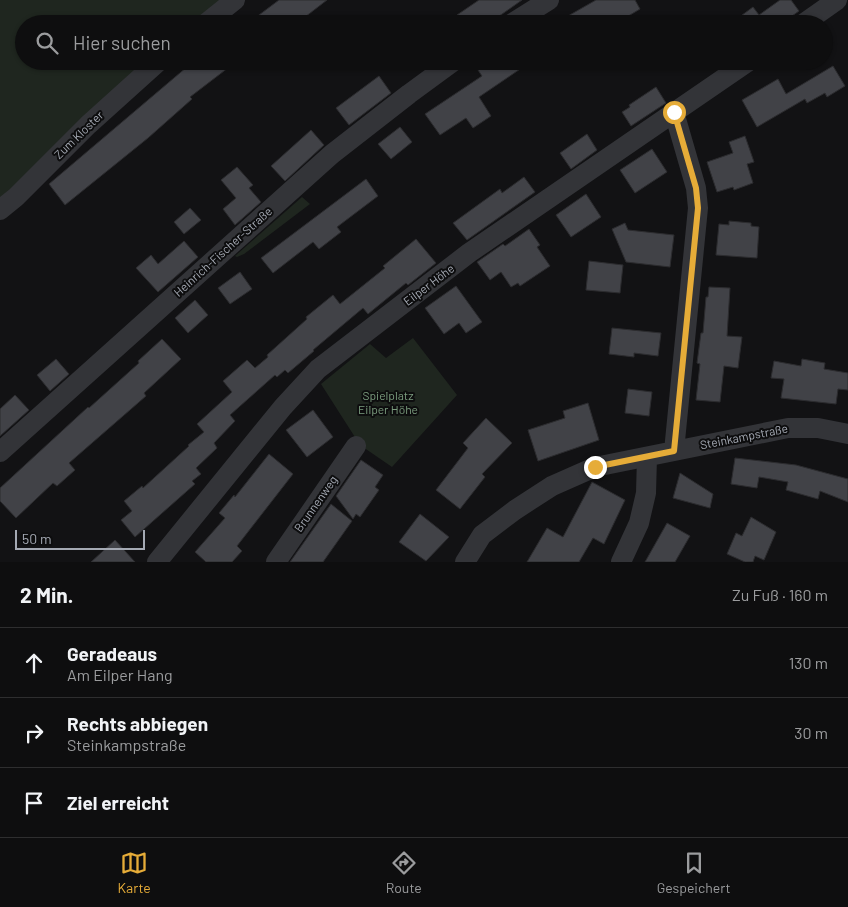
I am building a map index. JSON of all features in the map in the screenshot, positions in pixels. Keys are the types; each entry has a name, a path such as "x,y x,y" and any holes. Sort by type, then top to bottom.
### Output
{"street":[{"path":"217,15 236,0"},
{"path":"525,15 549,0"},
{"path":"816,15 837,0"},
{"name":"Zum Kloster","path":"0,210 16,197 88,125 149,70"},
{"name":"Heinrich-Fischer-Straße","path":"0,452 332,154 442,70"},
{"name":"Eilper Höhe","path":"157,562 283,407 318,369 469,253 736,70"},
{"path":"674,112 696,188 698,208 674,451"},
{"name":"Steinkampstraße","path":"465,562 482,535 515,510 552,486 595,467 788,428 818,428 848,434"},
{"name":"Brunnenweg","path":"276,562 356,446"},
{"path":"621,562 639,523 646,493 647,457"}],"green space":[{"path":"0,0 235,0 216,15 15,15 15,70 149,70 0,210"},
{"path":"302,197 310,204 244,254 235,256"},
{"name":"Spielplatz Eilper Höhe","path":"413,338 457,395 392,467 360,445 321,384 370,344 386,358"}],"building":[{"path":"279,0 327,0 308,15 259,15"},
{"path":"479,0 522,0 501,15 457,15"},
{"path":"596,0 635,0 640,9 630,15 570,15"},
{"path":"780,0 791,0 799,11 793,15 759,15"},
{"path":"753,7 759,15 742,15"},
{"path":"833,66 845,86 827,97 825,93 807,103 805,99 757,127 742,100 778,79 786,94 826,70 833,70"},
{"path":"183,70 225,70 190,97 192,99 148,138 65,205 49,184"},
{"path":"478,70 519,70 479,97 491,116 473,128 466,118 440,135 425,114 482,76"},
{"path":"379,76 391,93 349,125 336,108"},
{"path":"656,87 666,103 631,126 622,112"},
{"path":"400,127 412,142 391,159 378,144"},
{"path":"311,130 324,145 285,181 271,166"},
{"path":"587,134 597,150 571,169 560,153"},
{"path":"745,136 754,162 747,164 753,183 734,190 733,187 717,192 707,162 733,153 729,142"},
{"path":"652,149 667,172 635,193 620,170"},
{"path":"237,167 253,185 249,188 261,202 235,225 223,209 236,198 221,180"},
{"path":"524,177 535,192 467,240 453,223 500,189 502,193"},
{"path":"366,179 378,196 337,227 341,232 319,249 313,242 273,273 261,258"},
{"path":"586,194 601,217 571,237 556,215"},
{"path":"190,208 201,220 184,234 174,222"},
{"path":"729,221 751,223 751,226 759,227 757,258 716,255 719,224 729,225"},
{"path":"625,223 628,230 674,235 670,267 626,262 612,229"},
{"path":"529,229 540,245 537,247 550,266 520,286 518,283 511,287 501,272 490,280 477,262"},
{"path":"416,239 436,263 408,285 406,283 368,314 363,308 288,373 285,370 277,377 275,375 230,415 235,421 214,443 217,448 196,468 201,474 192,481 195,484 135,537 121,520 132,511 124,501 142,486 143,488 204,432 197,424 232,392 223,381 247,360 255,368 307,319 306,317 333,295 340,304 385,268 383,266"},
{"path":"184,241 198,257 158,292 136,268 151,255 158,264"},
{"path":"589,261 623,265 620,293 586,290"},
{"path":"240,272 252,289 230,304 218,288"},
{"path":"456,286 482,322 466,333 459,323 444,334 425,308"},
{"path":"709,287 730,288 727,336 742,337 738,368 724,366 720,402 696,400 700,364 697,363"},
{"path":"195,300 208,315 188,333 175,318"},
{"path":"612,328 661,333 658,356 634,353 634,357 609,354"},
{"path":"162,339 181,359 144,393 146,396 69,463 75,470 57,486 53,483 16,518 0,501 0,488 139,363 138,361"},
{"path":"56,359 69,374 50,391 37,375"},
{"path":"802,359 825,363 824,369 848,373 848,390 838,389 836,404 781,398 784,379 771,378 774,361 801,366"},
{"path":"628,389 652,392 649,416 625,413"},
{"path":"15,395 29,410 0,436 0,409"},
{"path":"588,403 599,440 538,461 528,430 565,418 563,411"},
{"path":"313,410 333,437 307,457 286,430"},
{"path":"486,418 512,443 482,474 485,477 460,509 436,490 468,448 463,443"},
{"path":"269,454 293,474 237,546 242,551 232,562 206,562 195,552 225,518 219,513 234,495 235,497"},
{"path":"735,458 796,465 848,479 848,502 820,491 818,499 786,490 788,482 759,477 757,488 731,484"},
{"path":"361,460 383,475 375,487 379,490 360,517 356,514 353,519 336,496"},
{"path":"680,473 713,494 710,508 673,498"},
{"path":"592,482 625,500 604,544 593,538 579,562 527,562 547,528 563,537"},
{"path":"331,504 352,521 323,562 290,562"},
{"path":"420,514 449,537 426,561 399,542"},
{"path":"751,517 776,532 764,560 755,556 753,562 745,562 727,554 736,533 742,536"},
{"path":"667,523 690,536 675,562 645,562"},
{"path":"115,540 135,562 91,562"}],"route":[{"path":"595,467 674,451 698,208 696,188 674,112"}]}
